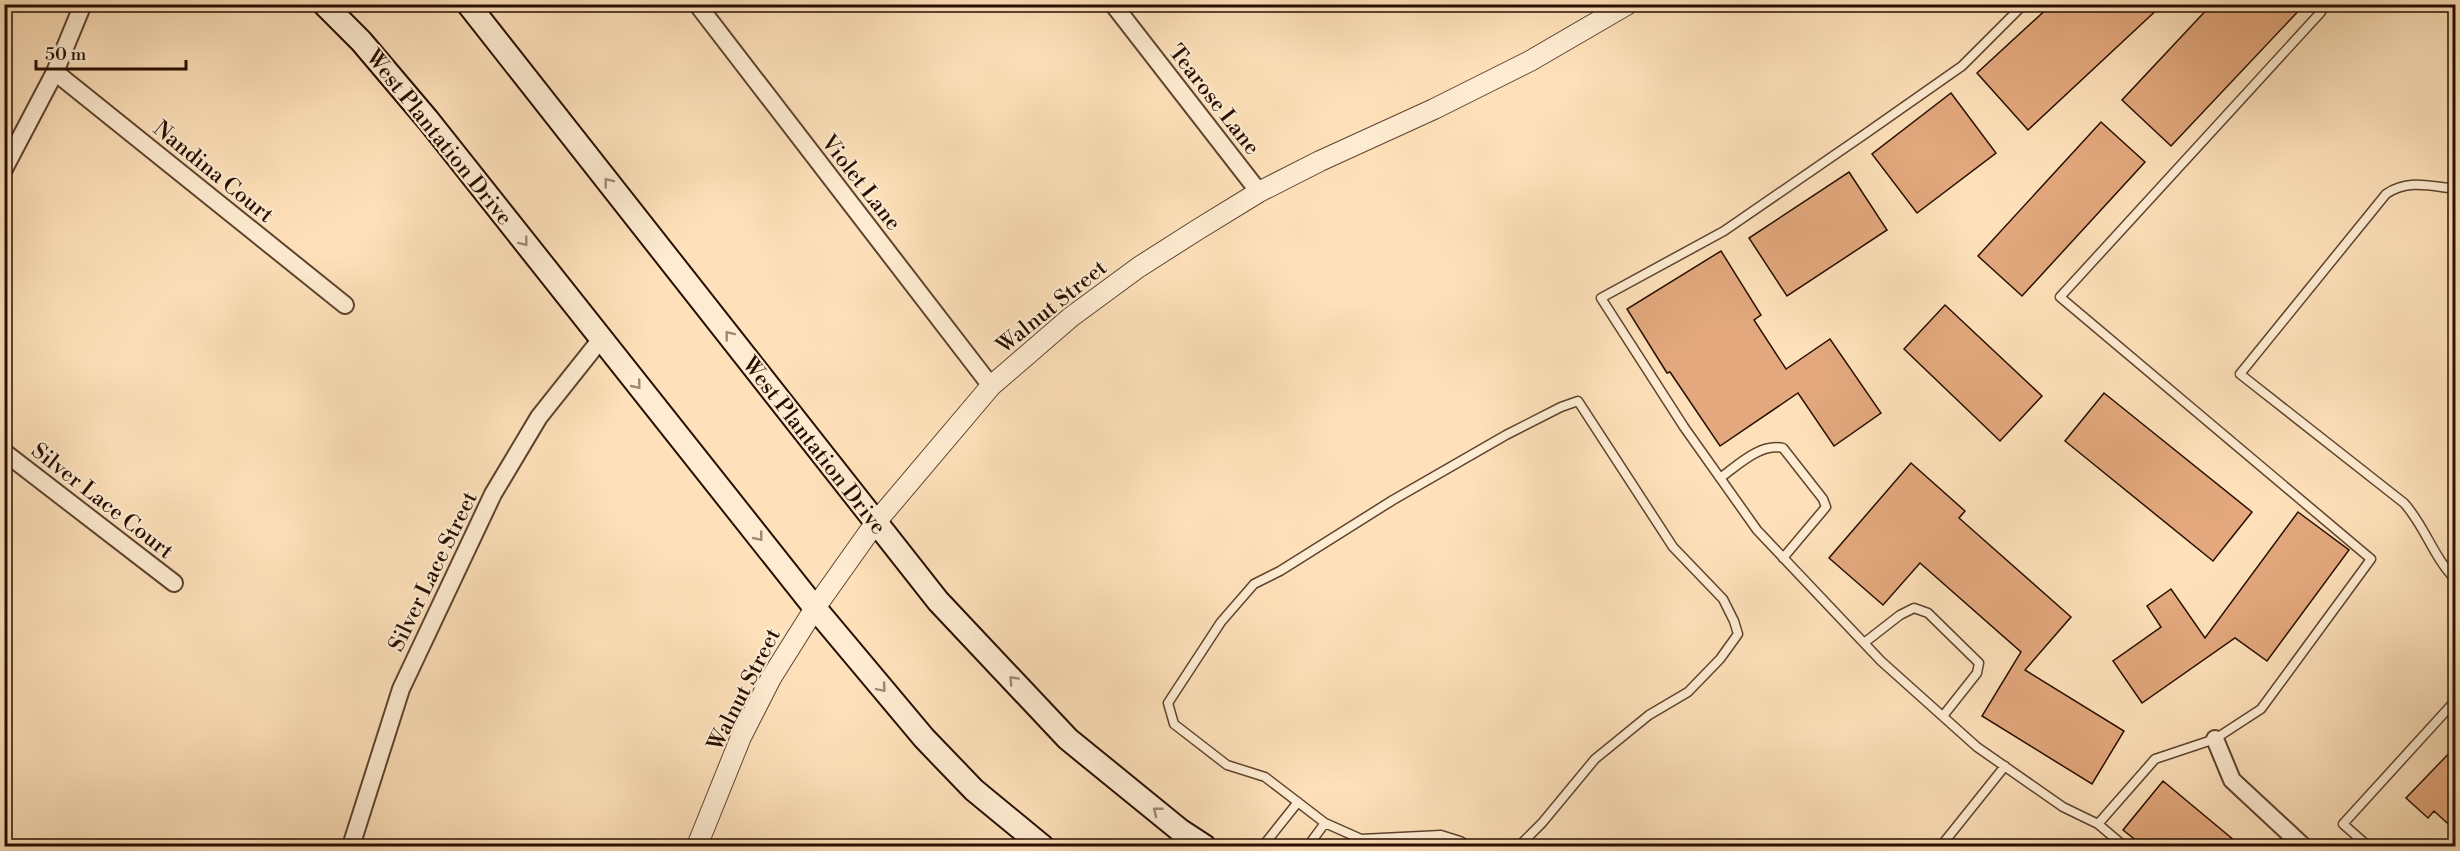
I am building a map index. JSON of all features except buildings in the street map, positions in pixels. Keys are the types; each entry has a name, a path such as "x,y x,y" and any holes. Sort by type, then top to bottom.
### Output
{"main road":[{"name":"West Plantation Drive","path":"324,4 362,41 428,120 815,608 924,738 974,790 1042,846"},
{"name":"West Plantation Drive","path":"468,4 938,601 1068,739 1181,831 1204,846"}],"street":[{"path":"4,168 55,72 83,4"},
{"name":"Violet Lane","path":"697,4 991,386"},
{"name":"Tearose Lane","path":"1113,4 1260,192"},
{"name":"Walnut Street","path":"697,846 741,737 771,678 815,608 876,522 991,386 1071,317 1139,267 1260,192 1530,61 1628,4"},
{"name":"Nandina Court","path":"55,72 345,305"},
{"name":"Silver Lace Street","path":"351,846 401,689 493,494 539,417 601,339"},
{"name":"Silver Lace Court","path":"4,452 174,584"},
{"path":"2215,739 2232,780 2303,846"}],"lane":[{"path":"2024,4 1962,66 1856,141 1724,231 1601,298 1684,427 1757,530 1864,643 1977,747 2063,807 2098,824 2124,846"},
{"path":"2098,824 2155,759 2215,739 2261,709 2371,559 2060,297 2321,12 2319,4"},
{"path":"2456,189 2408,184 2397,186 2386,194 2240,374 2404,503 2416,516 2442,566 2456,580"},
{"path":"1468,846 1441,835 1361,839 1325,823 1265,777 1227,765 1174,724 1168,703 1221,622 1254,584 1280,571 1393,500 1506,435 1561,406 1578,402 1673,547 1723,599 1734,621 1737,634 1720,659 1688,692 1649,715 1595,759 1542,823 1518,846"},
{"path":"1720,478 1757,452 1772,446 1783,448 1823,498 1826,507 1783,558"},
{"path":"1864,643 1900,615 1914,608 1928,613 1979,663 1977,673 1943,716"},
{"path":"2367,846 2343,824 2456,700"},
{"path":"1941,846 2005,766"},
{"path":"1263,846 1298,801"},
{"path":"1308,846 1325,823"}]}
